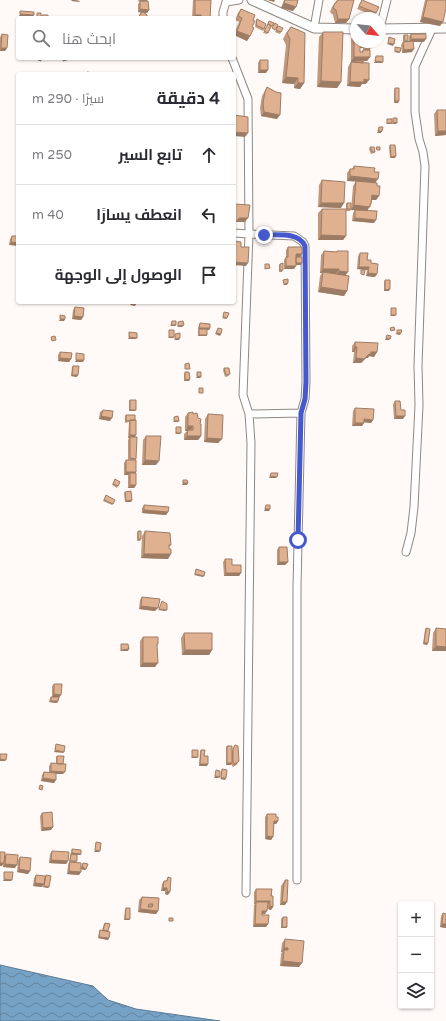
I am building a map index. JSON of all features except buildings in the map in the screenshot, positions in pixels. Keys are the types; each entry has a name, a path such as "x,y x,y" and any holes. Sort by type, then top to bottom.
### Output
{"street":[{"path":"223,16 226,2 239,0"},
{"path":"252,0 314,28 350,29"},
{"path":"314,28 319,0"},
{"path":"384,12 387,0"},
{"path":"386,29 446,28"},
{"path":"406,552 411,532 415,500 425,166 415,112 415,66 432,29"},
{"path":"233,60 248,99 249,234 243,395 249,414 251,443 246,893"},
{"path":"236,233 294,236 304,242 305,246 306,382 305,399 301,413 297,587 297,880"},
{"path":"249,414 301,413"}],"water":[{"path":"0,965 93,986 108,1000 136,1009 220,1021 0,1021"}],"route":[{"path":"264,235 294,236 304,242 305,246 306,382 305,399 301,413 298,540"}]}
